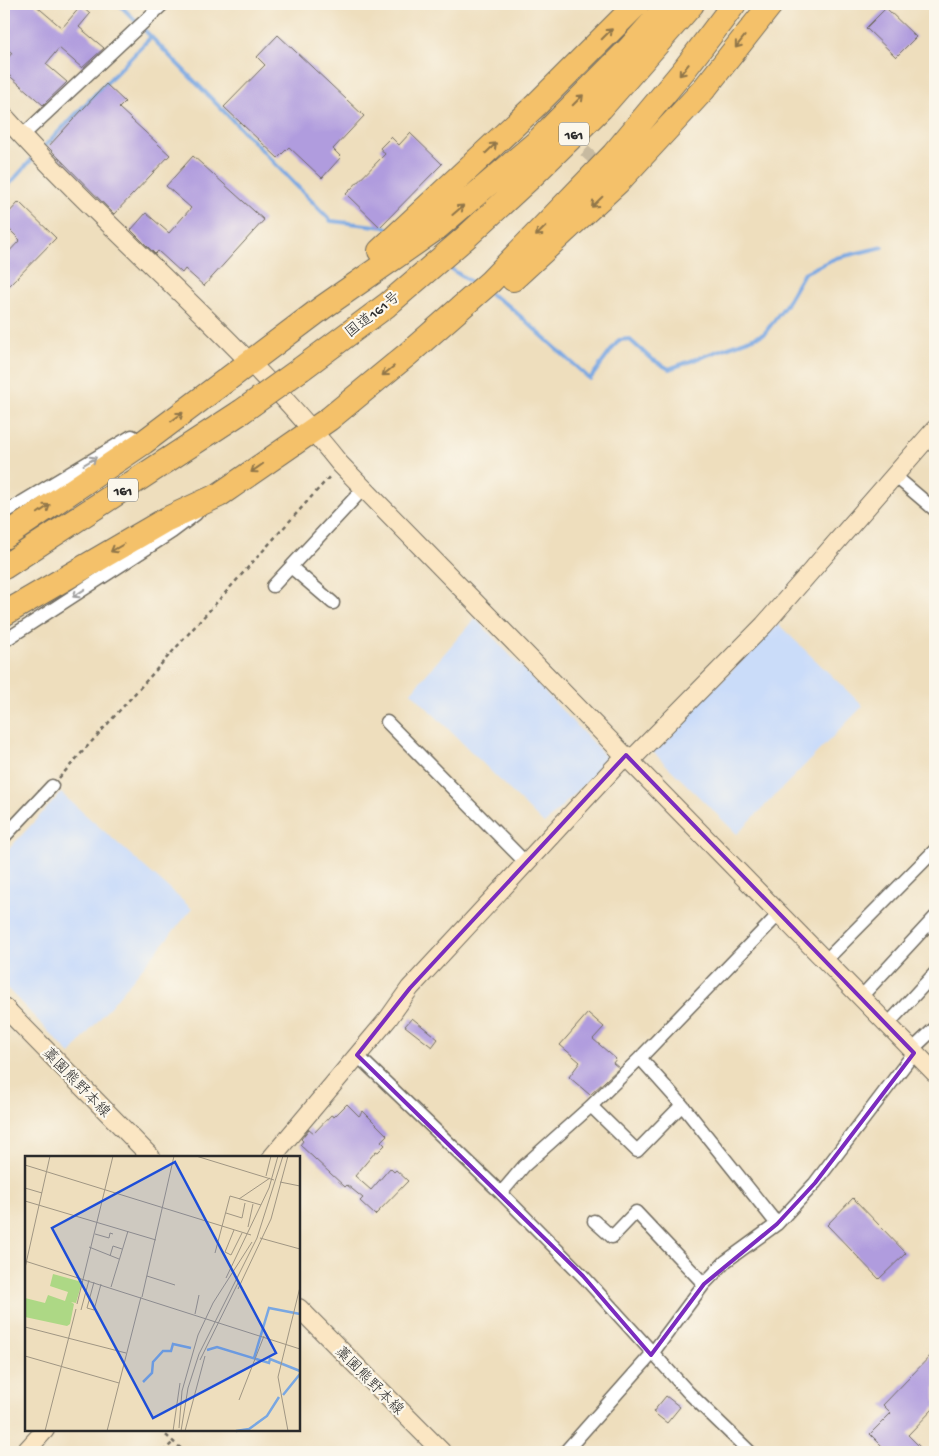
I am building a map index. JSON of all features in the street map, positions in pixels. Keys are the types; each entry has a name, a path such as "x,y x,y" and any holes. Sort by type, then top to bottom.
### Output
{"highway":[{"path":"4,537 144,442 322,308 405,240 541,110 637,4"},
{"path":"405,240 438,227 537,142 629,49 669,4"},
{"name":"国道161号","path":"4,567 241,412 387,305 532,176 601,108 692,4"},
{"path":"4,614 167,520 219,495 328,419 408,354 425,356 489,291 614,154 684,70 734,4"},
{"path":"489,291 558,239 610,175 704,89 771,4"}],"street":[{"path":"33,147 134,31 163,4"},
{"path":"4,116 250,362 312,429 340,464 935,1073"},
{"path":"273,1156 388,1019 410,988 526,862 764,625 935,429"},
{"path":"4,513 132,436 144,442"},
{"path":"895,476 935,510"},
{"path":"273,586 364,488"},
{"path":"4,641 184,524 219,495"},
{"path":"291,568 332,603"},
{"path":"387,722 526,862"},
{"path":"4,837 52,786"},
{"path":"825,961 935,850"},
{"path":"501,1193 524,1166 591,1106 640,1058 779,914"},
{"path":"860,998 935,917"},
{"path":"887,1025 935,973"},
{"name":"藁園熊野本線","path":"4,1007 150,1156"},
{"path":"565,1452 652,1355 704,1284 726,1261 777,1224 815,1183 914,1053 917,1045 935,1028"},
{"path":"358,1055 501,1193 582,1276 652,1355 750,1452"},
{"path":"640,1058 682,1105 777,1224"},
{"path":"591,1106 637,1151 682,1105"},
{"path":"594,1221 612,1237 636,1212 704,1284"},
{"name":"藁園熊野本線","path":"300,1309 442,1452"},
{"path":"26,1452 44,1431"}],"path":[{"path":"52,786 340,464"},
{"path":"161,1431 185,1452"},
{"path":"163,1452 173,1442"}],"highlighted area":[{"path":"626,755 914,1053 815,1183 777,1224 704,1284 651,1355 583,1276 357,1055 410,988"}],"shaded area":[{"path":"475,618 609,760 544,824 411,692"},
{"path":"778,624 863,706 737,834 652,751"},
{"path":"61,793 192,909 70,1054 4,985 4,854"}],"building":[{"path":"4,4 34,4 62,28 81,6 90,14 79,27 104,48 82,68 59,48 46,64 67,82 43,105 4,71 4,63 12,53 4,46"},
{"path":"886,8 916,37 896,57 866,28"},
{"path":"278,35 364,116 333,149 341,157 322,178 289,147 278,158 224,107 265,65 257,57"},
{"path":"106,84 125,102 119,108 170,155 114,214 48,147"},
{"path":"410,133 442,164 380,227 346,194 385,154 380,148 391,137 399,145"},
{"path":"193,156 264,220 204,286 185,269 182,273 158,251 155,254 131,230 146,213 169,233 191,208 166,186"},
{"path":"19,202 56,238 9,286 4,281 4,257 20,240 4,224 4,218"},
{"path":"588,1013 604,1027 593,1039 616,1059 613,1063 619,1068 590,1095 569,1077 580,1062 560,1045"},
{"path":"412,1018 438,1039 432,1047 405,1026"},
{"path":"347,1104 359,1116 363,1111 387,1135 381,1141 385,1145 378,1152 376,1151 355,1176 371,1190 390,1168 394,1172 396,1170 408,1181 375,1215 360,1201 363,1198 347,1185 345,1187 300,1145 303,1141 301,1139 309,1129 314,1133 331,1115 334,1117"},
{"path":"853,1198 906,1253 879,1279 827,1225"},
{"path":"935,1351 935,1407 908,1435 925,1452 888,1452 870,1434 891,1413 883,1405"},
{"path":"666,1396 680,1407 667,1423 653,1412"}],"waterway":[{"path":"119,4 331,221 385,227 391,231"},
{"path":"41,150 151,37"},
{"path":"4,190 34,157"},
{"path":"490,294 509,306 590,379 619,340 629,339 650,358 669,369 764,334 785,306 804,273 836,258 883,247"},
{"path":"446,266 476,285"}],"tunnel":[{"path":"545,114 603,168"}]}
